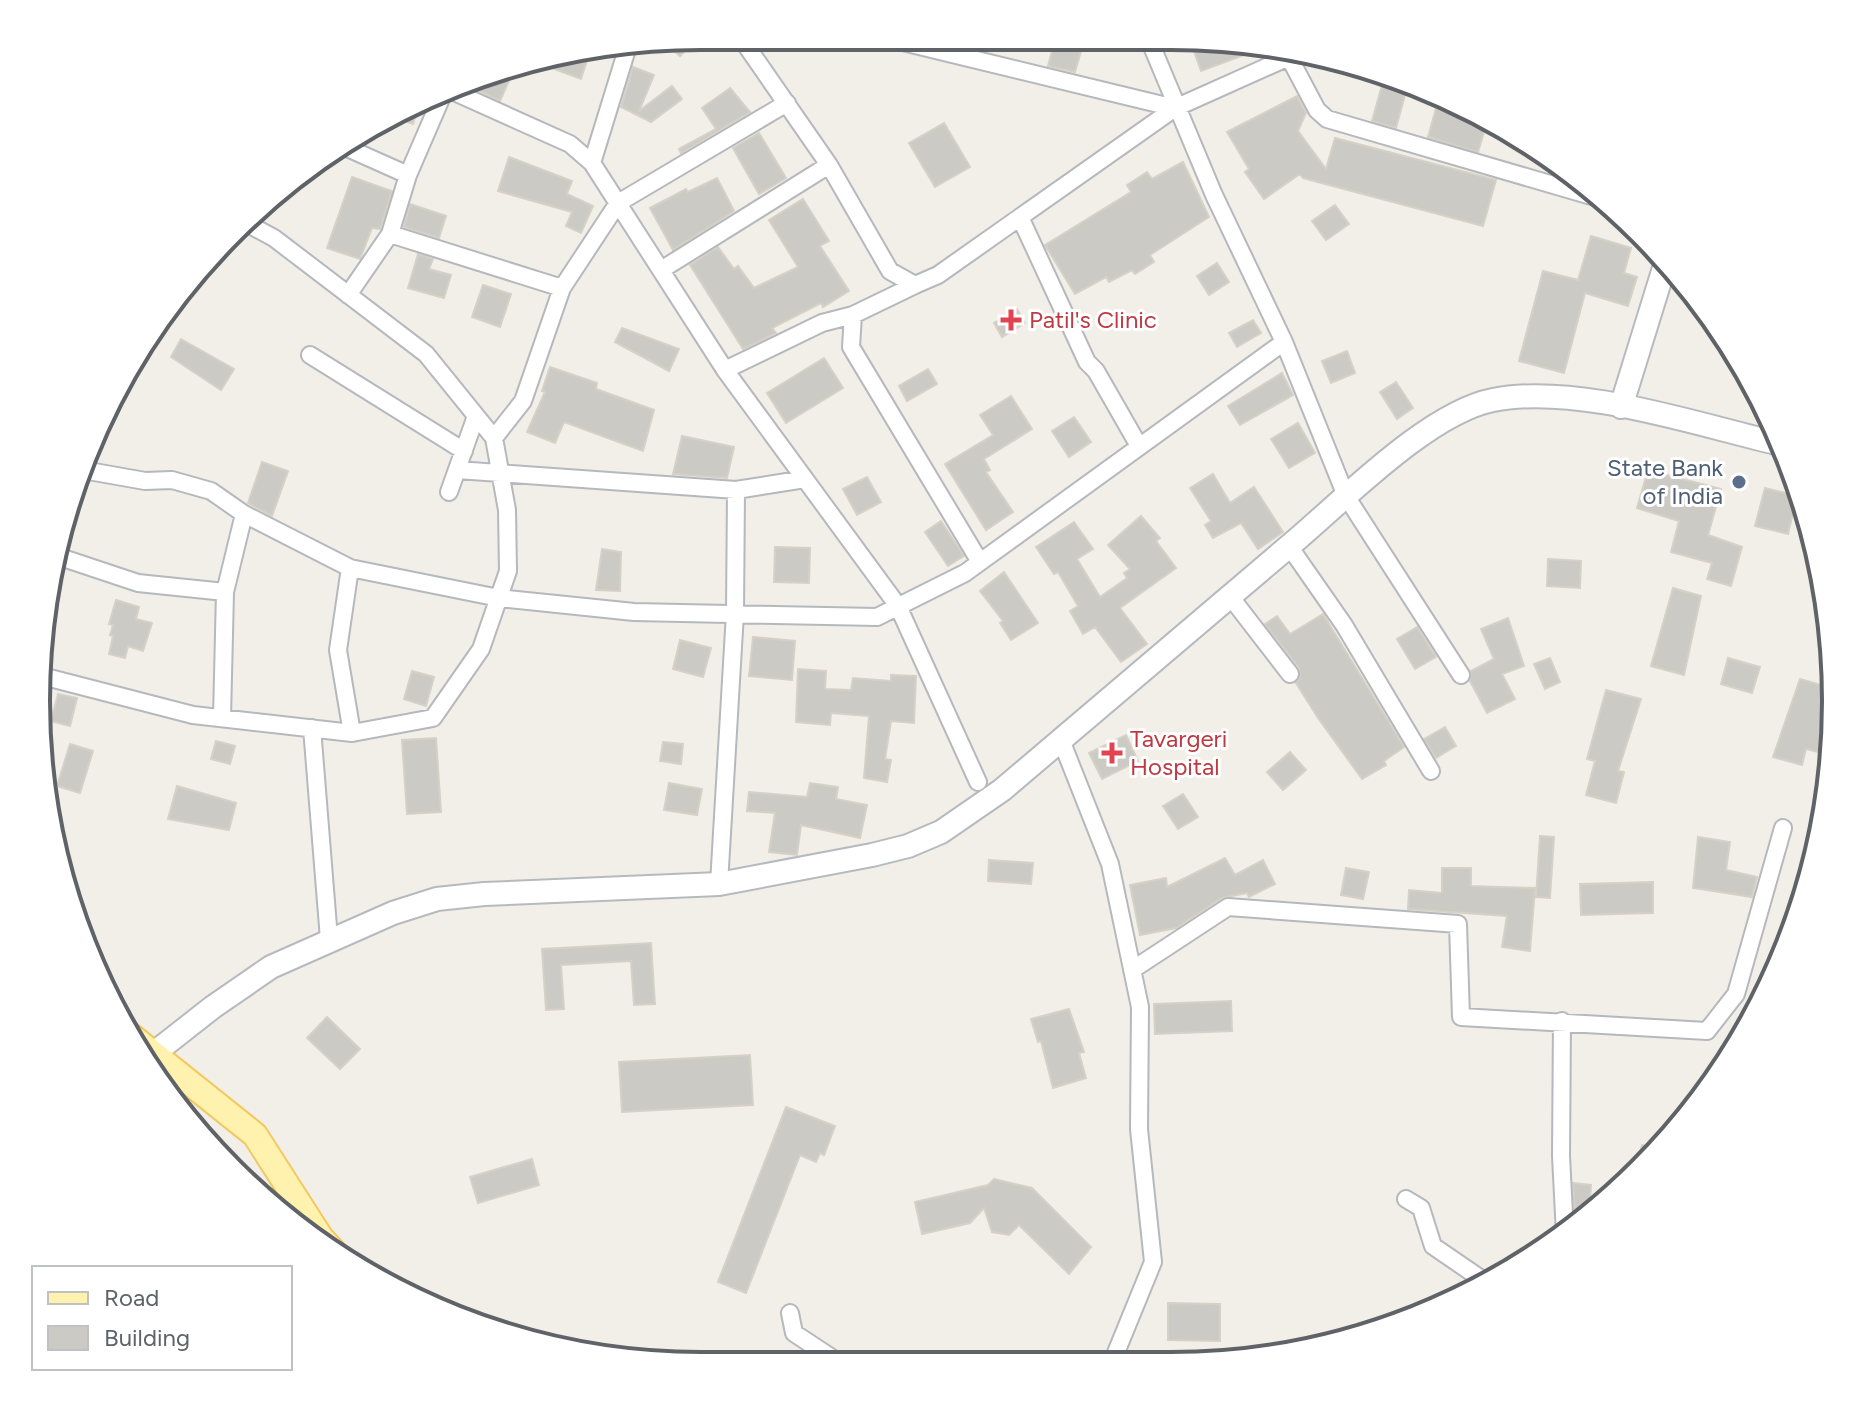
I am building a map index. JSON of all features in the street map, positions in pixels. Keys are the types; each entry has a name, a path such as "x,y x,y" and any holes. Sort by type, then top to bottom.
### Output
{"main road":[{"path":"165,1070 255,1135 310,1221"}],"street":[{"path":"749,50 829,165 890,271 915,285"},
{"path":"937,50 1175,108"},
{"path":"1153,50 1175,108 1284,342 1346,496 1461,675"},
{"path":"592,163 625,55"},
{"path":"725,370 822,323 853,315 938,275 1175,108 1282,60"},
{"path":"1292,62 1317,110 1327,119 1575,191"},
{"path":"463,96 570,144 592,163 725,370 898,606 978,782"},
{"path":"494,438 523,401 562,288 618,203 787,103"},
{"path":"348,295 390,234 408,175 438,106"},
{"path":"354,151 408,175"},
{"path":"661,270 829,165"},
{"path":"1020,217 1087,362 1096,371 1139,446"},
{"path":"51,678 193,715 352,733 433,718 481,649 508,571 507,510 494,438 426,354 274,238 255,228"},
{"path":"390,234 562,288"},
{"path":"1621,407 1662,274"},
{"path":"853,315 851,347 980,562"},
{"path":"93,471 185,483 211,491 244,514 350,568 499,598 634,612 877,617 980,562 1284,342"},
{"path":"310,355 464,451"},
{"path":"159,1062 213,1007 271,967 329,939 437,899 484,894 719,884 872,855 930,836 1002,790 1346,496 1438,424 1467,407 1494,400 1552,397 1621,407 1767,441"},
{"path":"449,492 476,416"},
{"path":"457,470 736,490 805,479"},
{"path":"719,884 735,613 736,490"},
{"path":"222,718 225,592 244,514"},
{"path":"1289,546 1344,625 1431,771"},
{"path":"66,559 138,583 225,592"},
{"path":"350,568 338,650 352,733"},
{"path":"1229,595 1290,674"},
{"path":"312,728 329,939"},
{"path":"1061,740 1110,864 1140,1007 1139,1129 1153,1262 1116,1352"},
{"path":"1132,970 1228,907 1458,924 1461,1017 1707,1031 1736,994 1783,828"},
{"path":"1562,1021 1561,1156 1564,1219"},
{"path":"1406,1199 1421,1208 1433,1246 1476,1276"},
{"path":"790,1313 794,1333 823,1352"}],"building":[{"path":"1052,50 1081,50 1075,72 1048,66"},
{"path":"1194,51 1245,55 1201,71"},
{"path":"587,61 581,79 552,68"},
{"path":"633,67 654,75 639,111 672,86 682,99 651,122 621,107"},
{"path":"510,79 500,101 478,90"},
{"path":"1382,86 1405,94 1396,128 1372,121"},
{"path":"730,88 750,112 681,153 679,149 716,129 702,108"},
{"path":"1297,96 1306,113 1298,131 1326,169 1335,138 1496,180 1483,226 1303,178 1300,174 1264,199 1245,172 1249,169 1227,132"},
{"path":"1436,107 1485,130 1478,152 1428,137"},
{"path":"944,123 970,167 935,187 909,143"},
{"path":"759,133 786,178 759,194 733,148"},
{"path":"509,157 572,181 567,194 593,206 581,233 566,226 572,212 498,191"},
{"path":"1183,162 1209,217 1150,255 1154,262 1135,274 1132,270 1109,282 1106,277 1075,294 1045,245 1131,192 1127,185 1147,172 1152,179"},
{"path":"352,177 392,191 380,229 372,228 360,259 327,248"},
{"path":"717,178 734,211 673,250 650,208 686,189 688,192"},
{"path":"803,199 829,241 820,246 849,291 823,307 821,303 772,328 776,333 743,349 690,265 718,247 734,269 738,266 754,288 798,267 769,220"},
{"path":"410,204 446,216 439,238 404,227"},
{"path":"1335,205 1349,224 1326,240 1312,221"},
{"path":"1591,236 1631,248 1624,273 1637,277 1628,306 1585,293 1564,373 1519,361 1543,271 1578,280"},
{"path":"418,254 433,259 429,269 451,275 444,298 408,288"},
{"path":"1217,263 1229,282 1209,295 1197,276"},
{"path":"483,285 511,294 500,327 472,317"},
{"path":"1017,309 1025,323 1002,337 994,323"},
{"path":"1253,320 1261,333 1237,347 1229,333"},
{"path":"622,328 679,349 669,371 615,342"},
{"path":"181,339 234,369 221,390 171,357"},
{"path":"1347,351 1355,373 1331,383 1322,361"},
{"path":"824,358 843,388 786,423 767,393"},
{"path":"550,367 597,383 596,389 654,410 643,451 564,422 555,443 527,432 545,392 542,391"},
{"path":"928,369 937,384 907,401 899,386"},
{"path":"1282,373 1293,395 1240,425 1228,406"},
{"path":"1396,382 1413,408 1397,419 1380,392"},
{"path":"1011,396 1032,429 984,459 990,470 986,472 1013,512 986,530 945,464 993,435 980,415"},
{"path":"1074,417 1091,442 1069,457 1052,431"},
{"path":"1298,423 1315,453 1289,468 1271,439"},
{"path":"682,436 734,447 727,478 673,474"},
{"path":"262,462 288,471 272,516 248,503"},
{"path":"1648,470 1721,489 1708,535 1742,547 1731,586 1707,579 1712,563 1671,552 1679,521 1637,508"},
{"path":"1213,474 1230,503 1254,487 1283,532 1258,549 1241,523 1213,538 1205,525 1211,521 1190,488"},
{"path":"867,477 881,502 857,515 843,489"},
{"path":"1765,488 1788,494 1793,512 1788,534 1755,526"},
{"path":"1141,516 1160,538 1156,541 1176,568 1120,608 1147,644 1121,662 1095,627 1083,634 1070,611 1078,606 1058,572 1054,574 1036,547 1074,522 1093,549 1077,559 1100,597 1127,578 1124,573 1130,569 1108,545"},
{"path":"941,521 964,556 948,566 925,532"},
{"path":"775,547 810,548 809,583 774,582"},
{"path":"602,549 621,552 620,591 596,590"},
{"path":"1548,559 1581,561 1580,588 1547,586"},
{"path":"1004,572 1038,623 1011,640 1000,623 1003,621 980,591"},
{"path":"1673,588 1701,596 1684,675 1651,666"},
{"path":"116,600 139,607 136,619 152,623 143,651 128,646 125,658 109,654 113,625 109,624"},
{"path":"1323,614 1404,747 1384,761 1386,765 1362,779 1296,683 1300,677 1299,668 1265,624 1277,616 1290,634"},
{"path":"1508,618 1524,666 1502,674 1515,699 1487,713 1470,681 1471,671 1494,659 1481,629"},
{"path":"1417,627 1436,657 1415,669 1397,639"},
{"path":"753,637 795,641 792,680 749,676"},
{"path":"680,640 711,648 703,677 673,669"},
{"path":"1550,658 1560,682 1545,689 1534,664"},
{"path":"1728,658 1760,667 1752,693 1721,684"},
{"path":"798,669 826,671 825,689 851,690 853,678 891,681 891,675 916,676 914,723 891,721 885,759 891,760 887,782 864,778 869,716 831,713 830,725 796,722"},
{"path":"412,671 434,677 426,706 404,699"},
{"path":"1800,679 1822,685 1820,752 1806,749 1802,765 1773,757"},
{"path":"1606,690 1641,699 1618,771 1624,772 1616,803 1586,795 1595,761 1587,759"},
{"path":"58,694 77,698 70,726 51,721"},
{"path":"1445,727 1456,746 1436,758 1424,739"},
{"path":"1126,735 1138,761 1102,779 1089,753"},
{"path":"436,738 441,812 407,814 402,740"},
{"path":"216,741 235,746 230,764 211,759"},
{"path":"663,742 683,744 681,764 660,761"},
{"path":"70,744 93,751 80,793 57,786"},
{"path":"1290,752 1306,770 1283,790 1267,772"},
{"path":"669,783 702,789 697,815 664,810"},
{"path":"810,783 838,787 836,799 867,805 860,838 801,825 797,855 769,852 775,813 747,811 749,792 807,797"},
{"path":"177,786 236,803 229,830 168,819"},
{"path":"1183,794 1198,817 1178,829 1163,806"},
{"path":"1540,836 1554,837 1550,898 1536,897"},
{"path":"1698,837 1730,842 1726,870 1757,877 1752,897 1693,888"},
{"path":"1225,858 1235,875 1263,860 1275,884 1249,897 1247,893 1222,898 1176,928 1140,935 1130,885 1166,878 1167,887"},
{"path":"989,860 1033,863 1031,884 988,881"},
{"path":"1346,868 1369,872 1363,899 1341,895"},
{"path":"1442,868 1471,868 1471,886 1535,888 1530,951 1502,947 1507,916 1408,909 1409,890 1442,893"},
{"path":"1653,882 1653,913 1581,915 1580,884"},
{"path":"651,943 655,1004 634,1005 631,961 561,965 564,1009 546,1010 542,949"},
{"path":"1231,1001 1232,1031 1155,1034 1154,1004"},
{"path":"1069,1009 1084,1052 1079,1053 1086,1078 1053,1088 1041,1041 1038,1042 1031,1019"},
{"path":"327,1017 360,1049 340,1069 307,1038"},
{"path":"750,1055 753,1105 622,1112 619,1062"},
{"path":"786,1107 835,1126 824,1155 820,1153 816,1162 800,1155 746,1293 718,1282"},
{"path":"532,1159 539,1185 478,1203 470,1177"},
{"path":"994,1179 1032,1188 1091,1247 1069,1274 1019,1225 1009,1235 992,1232 984,1208 970,1223 922,1234 915,1202 988,1185"},
{"path":"1573,1183 1591,1185 1590,1198 1575,1211"},
{"path":"1168,1303 1220,1304 1220,1341 1168,1340"}],"place":[{"name":"Patil's Clinic","path":"1011,320"},
{"name":"State Bank of India","path":"1739,482"},
{"name":"Tavargeri Hospital","path":"1112,753"}]}
